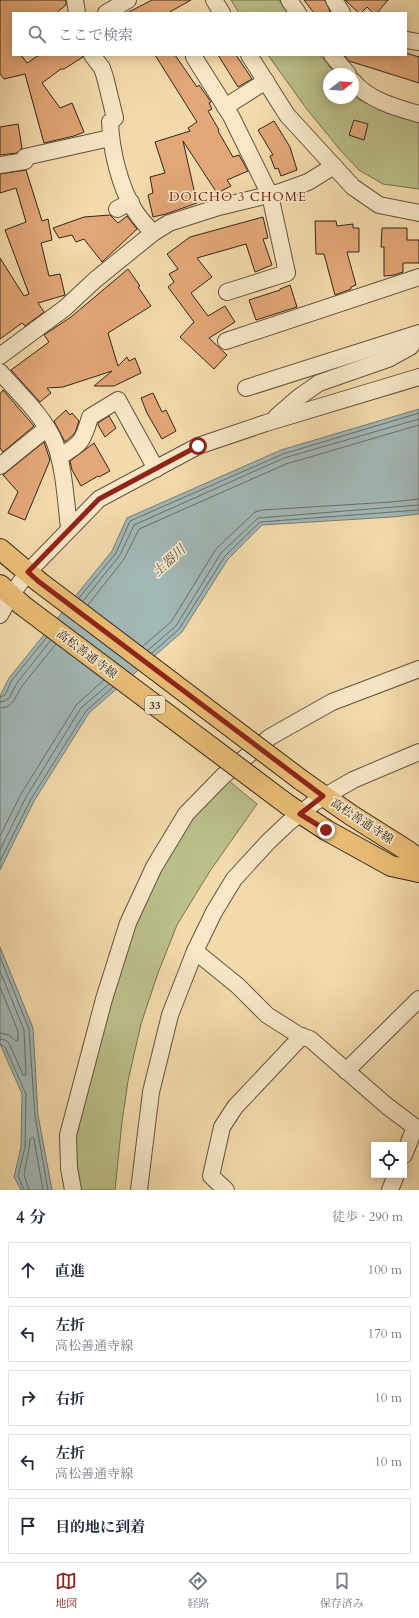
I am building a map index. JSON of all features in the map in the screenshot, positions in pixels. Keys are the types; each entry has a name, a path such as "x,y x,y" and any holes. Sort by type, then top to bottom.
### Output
{"main road":[{"name":"高松善通寺線","path":"0,549 33,576 301,780 408,851 419,860"},
{"name":"高松善通寺線","path":"11,595 294,809 326,830 391,866 419,872"}],"street":[{"path":"75,0 77,12"},
{"path":"108,12 128,0"},
{"path":"214,0 221,12"},
{"path":"289,0 297,12"},
{"path":"334,0 341,12"},
{"path":"407,40 419,42"},
{"path":"93,56 102,68 115,118 110,130 125,190 124,206 135,211 153,233"},
{"path":"250,56 287,115 353,187 379,205 419,213"},
{"path":"333,56 343,68"},
{"path":"194,57 225,107 270,195 287,273 226,292"},
{"path":"225,107 266,81"},
{"path":"359,88 375,98 403,110 419,114"},
{"path":"0,165 25,161 32,150 110,130"},
{"path":"0,356 65,308 95,280 153,233 169,223 219,207 270,195 308,182 334,166"},
{"path":"226,340 419,278"},
{"path":"246,388 419,334"},
{"path":"266,423 279,416 299,397 319,383 388,359 410,347 419,334"},
{"path":"0,372 35,412 55,442 59,457 69,528"},
{"path":"0,615 11,595 33,576 69,528 99,499 198,446 266,423 419,376"},
{"path":"59,457 77,446 84,437 90,417 118,400 156,469"},
{"path":"0,466 46,428"},
{"path":"73,1190 69,1168 68,1135 104,999 128,923 154,867 186,814 222,776 270,737 332,702 419,669"},
{"path":"139,1190 151,1092 170,1015 195,951 214,912 234,879 268,842 294,809 353,780 419,752"},
{"path":"195,951 238,986 267,1016 310,1039 387,1106 417,1128 407,1149"},
{"path":"346,1071 419,999"},
{"path":"226,1190 210,1183 222,1127 235,1107 302,1036"},
{"path":"390,1190 395,1178"}],"green space":[{"path":"231,0 279,0 288,12 238,12"},
{"path":"269,56 321,56 331,68 323,68 323,104 359,104 359,100 394,113 419,120 419,189 383,184 359,170 341,151 306,108"},
{"path":"223,776 257,804 210,871 177,925 158,973 141,1024 128,1081 115,1190 73,1190 68,1135 154,867"}],"water":[{"name":"土器川","path":"419,409 419,514 262,525 228,559 182,632 89,713 34,801 0,870 0,696 9,678 112,551 127,518 281,450"},
{"path":"0,947 33,1028 38,1115 52,1190 21,1190 14,1177 21,1147 22,1094 0,1044"}],"building":[{"path":"0,0 66,0 66,5 57,12 12,12 12,56 22,56 27,63 38,56 83,56 64,69 61,69 42,83 60,108 72,103 84,132 74,136 44,143 25,74 4,79 0,74"},
{"path":"152,0 191,0 170,12 129,12"},
{"path":"304,0 325,0 330,11 313,12"},
{"path":"345,0 388,0 378,12 372,12 367,7 362,12 358,12"},
{"path":"407,53 419,57 419,83 349,61 345,56 407,56"},
{"path":"156,56 176,56 197,87 199,85 211,102 209,103 212,109 208,111 219,130 218,131 233,157 239,155 248,171 227,180 231,186 217,193 183,141 197,203 153,217 148,195 153,193 150,177 165,173 155,142 190,131 188,128 197,122"},
{"path":"219,56 237,56 252,79 238,87"},
{"path":"354,120 368,124 364,140 349,135"},
{"path":"274,121 290,147 297,170 281,176 278,168 275,169 270,156 273,155 258,130"},
{"path":"18,124 22,148 17,153 0,155 0,127"},
{"path":"26,170 42,221 48,219 52,240 41,243 49,276 60,274 65,295 38,303 44,312 25,326 22,323 0,339 0,258 24,296 29,294 5,230 26,222 16,188 0,193 0,174"},
{"path":"110,215 118,223 127,216 137,229 102,262 84,239 76,242 72,235 59,238 53,228 84,217"},
{"path":"263,217 268,238 263,239 272,265 255,272 246,244 197,258 212,277 191,293 208,316 225,306 235,322 209,338 227,355 214,369 180,337 194,322 168,287 174,282 169,274 178,269 167,254 190,237"},
{"path":"315,221 336,221 337,226 353,224 353,228 359,228 359,252 347,252 356,285 351,287 351,289 335,295 324,254 316,254"},
{"path":"382,228 407,228 407,240 419,240 419,263 403,263 403,272 384,276 384,247 381,247"},
{"path":"128,269 140,286 138,287 151,306 108,333 118,366 127,357 129,361 135,358 141,373 114,386 94,386 112,371 63,387 47,388 51,393 40,402 11,370 49,342 44,335 71,317"},
{"path":"290,285 297,307 256,320 249,300 280,290"},
{"path":"3,390 34,426 3,452 0,448 0,394"},
{"path":"153,393 162,412 166,410 176,431 162,439 147,413 141,398"},
{"path":"66,410 70,415 72,413 79,421 75,433 65,442 54,421"},
{"path":"109,416 116,428 105,437 98,423"},
{"path":"44,442 50,460 25,520 8,513 18,492 3,475"},
{"path":"94,443 110,471 81,486 72,470 70,461"}],"district":[{"name":"DOICHO 3 CHOME","path":"238,197"}],"route":[{"path":"198,446 99,499 69,528 28,572 323,796 300,814 326,830"}]}
